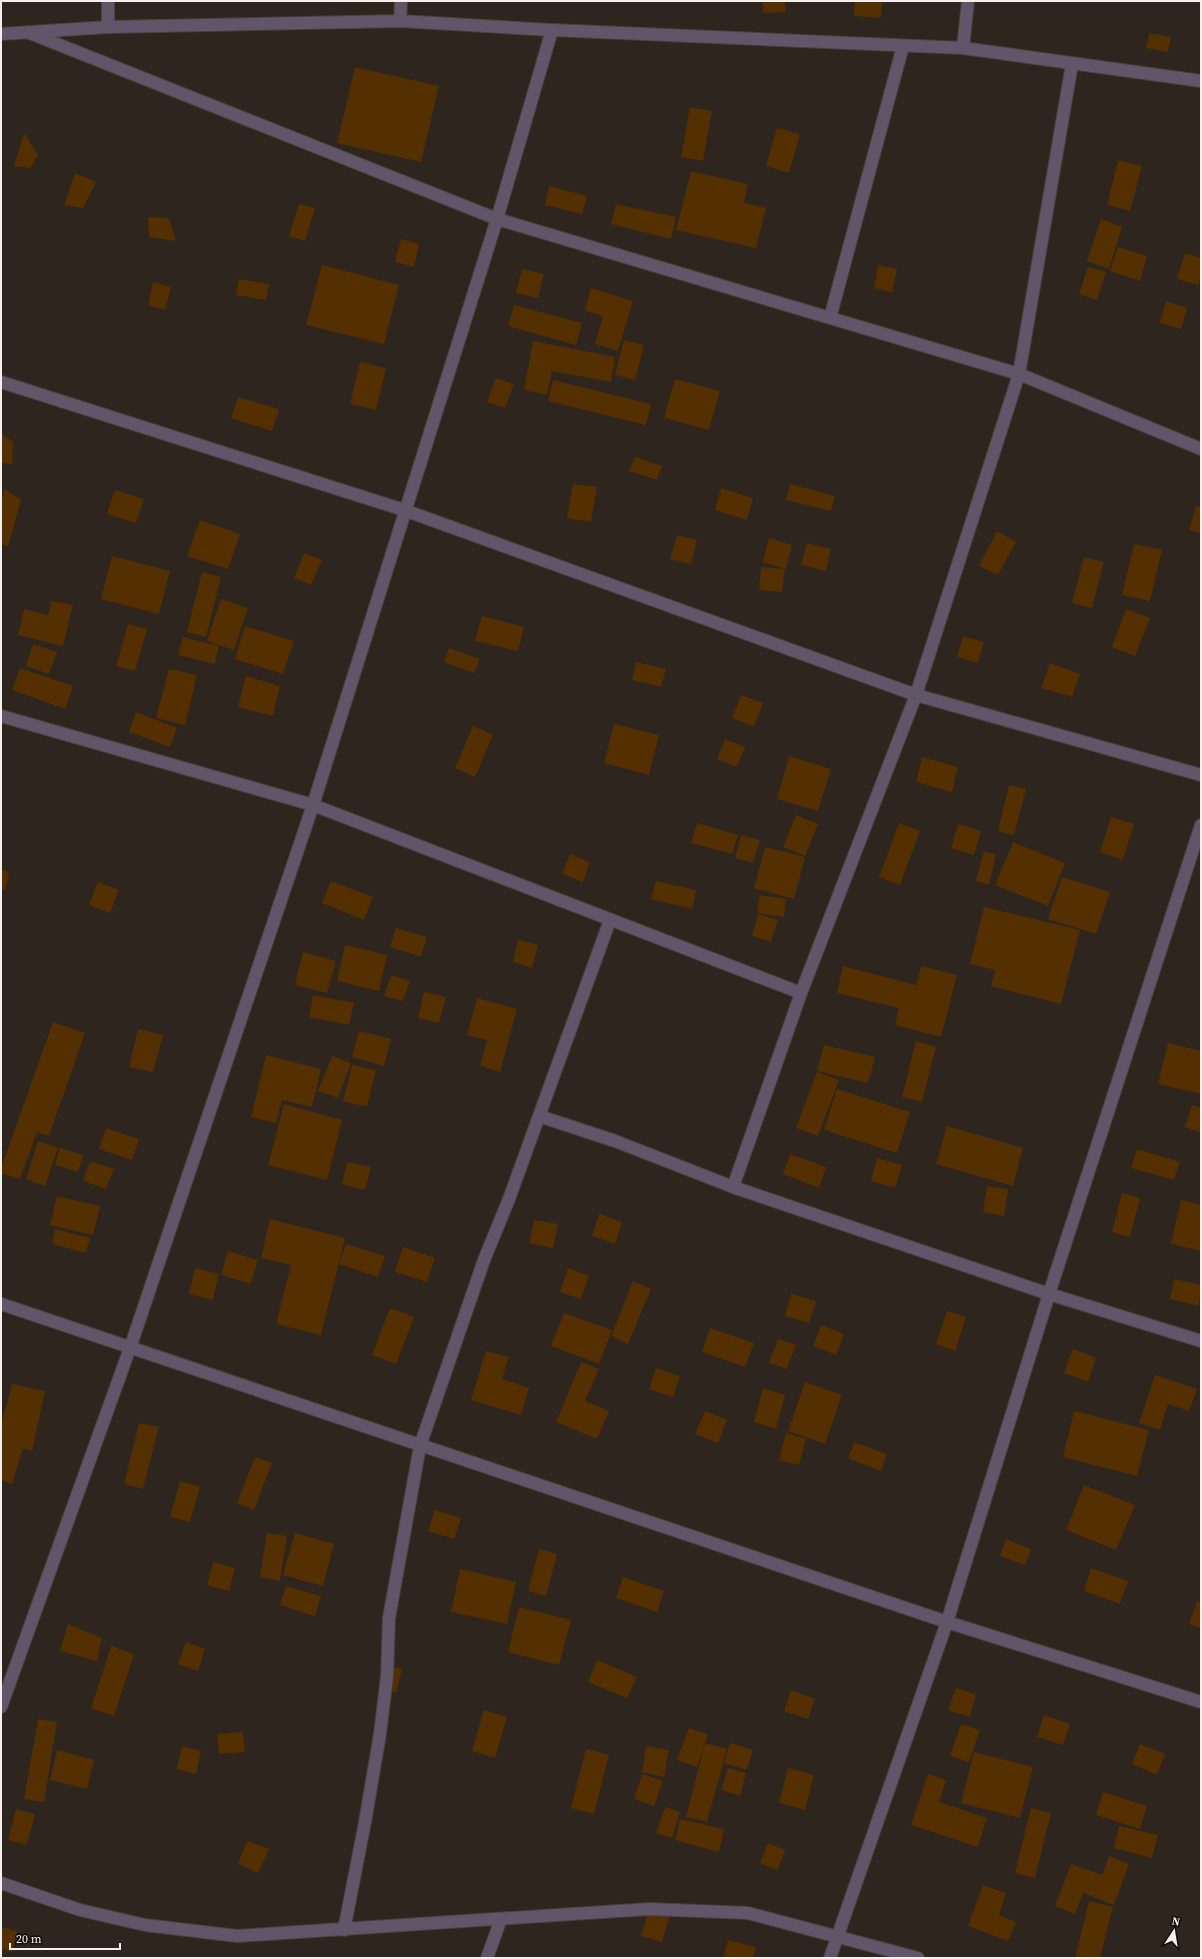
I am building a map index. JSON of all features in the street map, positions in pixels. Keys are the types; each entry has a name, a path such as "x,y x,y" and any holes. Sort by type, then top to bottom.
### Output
{"street":[{"path":"108,1 108,27"},
{"path":"400,21 401,1"},
{"path":"963,48 968,1"},
{"path":"1,34 108,27 400,21 552,30 963,48 1201,81"},
{"path":"1,1707 130,1348 313,805 496,219 552,30"},
{"path":"27,32 496,219 1019,374 1201,449"},
{"path":"830,318 902,46"},
{"path":"733,1187 800,993 916,695 1019,374 1072,64"},
{"path":"1,382 404,510 916,695 1201,775"},
{"path":"1,716 313,805 800,993"},
{"path":"830,1958 947,1622 1049,1294 1201,825"},
{"path":"344,1930 380,1734 387,1676 389,1618 420,1446 484,1260 509,1199 610,920"},
{"path":"539,1116 615,1140 733,1187 1049,1294 1201,1341"},
{"path":"1,1304 947,1622 1201,1702"},
{"path":"1,1883 80,1910 145,1925 238,1936 649,1909 697,1910 748,1913 918,1958"},
{"path":"487,1958 501,1919"}],"building":[{"path":"763,1 785,1 785,12 763,13"},
{"path":"855,1 882,1 881,18 854,16"},
{"path":"1149,33 1171,37 1168,52 1146,48"},
{"path":"355,67 439,86 421,162 337,143"},
{"path":"690,107 712,111 703,161 681,157"},
{"path":"777,128 800,134 789,173 766,166"},
{"path":"24,133 38,155 30,168 14,166"},
{"path":"1118,160 1142,166 1130,211 1107,205"},
{"path":"691,171 748,184 744,203 766,208 756,248 676,230"},
{"path":"75,173 96,182 83,208 64,205"},
{"path":"549,186 587,196 582,214 545,205"},
{"path":"299,204 315,208 305,241 289,236"},
{"path":"616,204 676,217 671,239 611,224"},
{"path":"148,217 169,218 176,241 149,237"},
{"path":"1101,219 1122,227 1109,269 1087,261"},
{"path":"401,239 419,244 414,267 395,262"},
{"path":"1118,247 1147,256 1140,281 1110,271"},
{"path":"1185,253 1201,258 1201,277 1198,285 1177,279"},
{"path":"322,265 399,285 384,344 306,325"},
{"path":"878,265 897,269 892,292 874,288"},
{"path":"1088,267 1106,272 1097,300 1079,294"},
{"path":"522,269 544,274 538,298 516,293"},
{"path":"239,279 269,284 266,300 236,295"},
{"path":"153,282 171,287 165,310 148,305"},
{"path":"591,288 633,301 618,351 595,344 603,316 585,311"},
{"path":"1166,301 1187,308 1181,329 1160,323"},
{"path":"514,305 582,323 576,345 508,326"},
{"path":"624,340 644,345 635,380 615,375"},
{"path":"533,341 615,357 611,382 552,371 547,395 524,390"},
{"path":"360,362 386,368 376,410 350,404"},
{"path":"496,378 514,384 505,408 487,402"},
{"path":"675,379 720,391 709,430 664,418"},
{"path":"553,380 651,404 646,425 548,401"},
{"path":"238,397 279,409 272,431 231,418"},
{"path":"1,434 13,442 12,464 1,463"},
{"path":"635,457 662,466 657,480 629,471"},
{"path":"573,484 597,487 591,522 567,518"},
{"path":"790,484 835,496 831,511 786,500"},
{"path":"721,488 753,498 747,520 715,510"},
{"path":"5,489 21,500 8,547 1,544 1,500"},
{"path":"115,490 144,499 136,523 107,514"},
{"path":"1196,506 1201,507 1201,533 1189,530"},
{"path":"200,520 240,534 228,569 187,556"},
{"path":"997,531 1016,542 998,575 979,566"},
{"path":"677,535 697,540 691,564 670,559"},
{"path":"769,538 792,545 786,569 763,562"},
{"path":"807,543 831,549 826,571 801,565"},
{"path":"1134,544 1162,550 1150,601 1122,595"},
{"path":"304,553 322,560 311,585 294,578"},
{"path":"112,556 170,571 159,614 101,599"},
{"path":"1084,557 1104,562 1092,608 1072,603"},
{"path":"761,567 785,569 782,592 759,590"},
{"path":"202,572 221,577 206,637 187,632"},
{"path":"221,599 248,608 234,650 207,641"},
{"path":"51,601 73,605 63,646 18,635 24,609 48,615"},
{"path":"1126,609 1150,618 1135,656 1112,647"},
{"path":"482,616 524,627 518,651 475,641"},
{"path":"128,624 147,629 135,671 116,666"},
{"path":"245,626 294,641 283,674 235,659"},
{"path":"963,636 984,642 978,663 957,657"},
{"path":"183,637 219,646 215,664 178,655"},
{"path":"33,644 57,652 49,674 26,666"},
{"path":"449,648 480,659 474,673 444,662"},
{"path":"636,662 666,669 661,687 632,680"},
{"path":"1050,663 1080,674 1072,697 1041,688"},
{"path":"20,668 73,686 65,709 12,690"},
{"path":"169,669 197,675 185,725 156,718"},
{"path":"246,676 280,686 273,716 238,707"},
{"path":"741,695 763,703 754,727 732,718"},
{"path":"136,712 177,728 170,747 129,732"},
{"path":"614,724 659,735 649,775 604,763"},
{"path":"473,726 493,735 475,777 455,768"},
{"path":"725,739 745,747 737,767 717,759"},
{"path":"789,756 831,769 818,811 777,799"},
{"path":"922,757 958,767 952,792 916,782"},
{"path":"1009,785 1026,789 1014,835 998,831"},
{"path":"796,815 818,824 805,856 783,847"},
{"path":"1111,817 1134,824 1123,860 1100,852"},
{"path":"697,823 738,835 732,854 691,843"},
{"path":"899,823 920,831 900,885 879,877"},
{"path":"958,824 981,831 974,855 951,848"},
{"path":"741,835 760,840 753,863 735,858"},
{"path":"1013,842 1065,863 1048,906 995,885"},
{"path":"765,847 805,857 794,899 754,888"},
{"path":"984,851 996,855 989,885 976,881"},
{"path":"570,854 590,862 583,882 562,874"},
{"path":"1,869 9,872 5,890 1,889"},
{"path":"1062,877 1110,892 1096,934 1048,919"},
{"path":"331,881 373,897 364,920 322,903"},
{"path":"656,881 696,890 692,909 651,899"},
{"path":"98,882 119,890 110,913 89,905"},
{"path":"760,895 786,899 784,917 757,913"},
{"path":"984,907 1080,930 1061,1004 991,986 995,970 970,964"},
{"path":"758,914 778,920 771,942 752,936"},
{"path":"396,928 427,937 421,957 390,947"},
{"path":"518,940 538,945 532,968 513,962"},
{"path":"345,945 387,955 379,991 337,981"},
{"path":"303,952 336,961 327,993 295,985"},
{"path":"843,966 916,985 921,966 957,975 941,1037 895,1025 899,1008 837,993"},
{"path":"391,975 410,981 403,1001 384,996"},
{"path":"424,992 446,997 439,1023 418,1018"},
{"path":"313,995 354,1003 349,1025 309,1017"},
{"path":"477,998 517,1009 500,1072 480,1066 487,1040 467,1035"},
{"path":"53,1022 85,1033 49,1136 37,1132 20,1179 1,1173 1,1168"},
{"path":"138,1029 163,1035 153,1072 129,1067"},
{"path":"359,1031 391,1039 384,1066 352,1057"},
{"path":"916,1041 936,1047 922,1102 902,1097"},
{"path":"1168,1043 1201,1051 1201,1094 1158,1084"},
{"path":"824,1045 875,1057 868,1083 817,1071"},
{"path":"266,1055 321,1069 312,1107 282,1100 276,1123 251,1117"},
{"path":"332,1056 351,1063 338,1098 318,1091"},
{"path":"352,1065 376,1070 367,1107 343,1101"},
{"path":"817,1072 839,1080 818,1136 796,1128"},
{"path":"837,1089 910,1112 897,1153 824,1130"},
{"path":"284,1104 342,1120 327,1180 268,1165"},
{"path":"1192,1105 1201,1108 1201,1133 1185,1127"},
{"path":"947,1126 1023,1148 1013,1186 936,1164"},
{"path":"106,1128 139,1139 132,1160 99,1149"},
{"path":"38,1141 58,1148 45,1186 26,1179"},
{"path":"60,1148 83,1155 78,1172 55,1165"},
{"path":"1137,1149 1180,1162 1174,1180 1131,1168"},
{"path":"790,1154 826,1167 819,1188 783,1174"},
{"path":"877,1158 902,1165 895,1188 871,1181"},
{"path":"90,1161 114,1169 106,1189 83,1181"},
{"path":"347,1162 371,1167 365,1190 342,1184"},
{"path":"987,1186 1008,1189 1004,1216 983,1212"},
{"path":"1122,1193 1140,1198 1130,1237 1112,1232"},
{"path":"57,1196 100,1206 93,1235 50,1225"},
{"path":"1181,1200 1201,1205 1201,1251 1171,1244"},
{"path":"599,1214 622,1222 615,1244 592,1236"},
{"path":"270,1219 345,1238 321,1335 276,1324 291,1265 261,1258"},
{"path":"534,1220 558,1224 553,1248 529,1243"},
{"path":"55,1229 90,1238 86,1253 52,1244"},
{"path":"346,1244 385,1256 378,1277 339,1264"},
{"path":"403,1247 435,1258 427,1282 395,1272"},
{"path":"228,1251 258,1260 251,1284 221,1275"},
{"path":"195,1268 219,1274 213,1300 189,1294"},
{"path":"568,1268 589,1276 581,1299 560,1292"},
{"path":"1174,1279 1201,1285 1199,1306 1170,1299"},
{"path":"633,1281 651,1289 628,1344 611,1336"},
{"path":"791,1294 816,1301 809,1323 785,1316"},
{"path":"390,1308 414,1317 396,1364 372,1355"},
{"path":"947,1311 966,1317 955,1351 936,1344"},
{"path":"564,1313 612,1330 599,1364 551,1346"},
{"path":"821,1325 844,1334 836,1355 813,1346"},
{"path":"710,1328 754,1343 745,1367 702,1352"},
{"path":"778,1339 796,1345 787,1369 769,1363"},
{"path":"1073,1349 1096,1358 1088,1382 1064,1373"},
{"path":"486,1351 509,1357 502,1379 529,1388 521,1415 471,1400"},
{"path":"581,1362 599,1369 585,1401 609,1411 597,1439 556,1422"},
{"path":"656,1368 680,1376 673,1397 649,1389"},
{"path":"1155,1375 1197,1389 1189,1411 1168,1404 1160,1430 1139,1423"},
{"path":"805,1382 842,1395 825,1444 788,1431"},
{"path":"12,1384 45,1391 32,1451 23,1448 12,1484 1,1480 1,1426"},
{"path":"763,1388 785,1395 776,1429 754,1422"},
{"path":"705,1411 727,1420 718,1443 695,1434"},
{"path":"1074,1411 1149,1430 1137,1476 1063,1457"},
{"path":"139,1423 159,1427 143,1489 124,1484"},
{"path":"786,1433 806,1439 799,1465 779,1460"},
{"path":"854,1442 887,1454 881,1471 848,1458"},
{"path":"255,1457 272,1463 254,1510 237,1503"},
{"path":"180,1481 200,1487 190,1522 170,1517"},
{"path":"1084,1485 1135,1505 1116,1550 1066,1530"},
{"path":"435,1510 461,1518 454,1539 428,1531"},
{"path":"267,1533 287,1536 280,1581 260,1577"},
{"path":"295,1533 334,1544 323,1586 283,1575"},
{"path":"1006,1539 1031,1549 1025,1565 1000,1556"},
{"path":"539,1549 557,1554 546,1596 528,1591"},
{"path":"213,1562 235,1568 229,1591 207,1585"},
{"path":"1091,1568 1128,1581 1120,1604 1084,1591"},
{"path":"460,1569 516,1582 507,1624 451,1612"},
{"path":"623,1577 664,1591 657,1612 616,1598"},
{"path":"286,1586 321,1596 315,1616 280,1605"},
{"path":"1197,1601 1201,1603 1201,1628 1189,1624"},
{"path":"519,1607 571,1620 559,1665 508,1652"},
{"path":"68,1624 102,1638 97,1661 60,1651"},
{"path":"186,1642 205,1649 198,1671 178,1664"},
{"path":"111,1646 134,1654 114,1716 91,1708"},
{"path":"597,1660 637,1677 627,1698 588,1682"},
{"path":"386,1665 402,1669 396,1693 380,1689"},
{"path":"956,1688 976,1694 970,1717 948,1710"},
{"path":"791,1690 815,1699 808,1719 784,1711"},
{"path":"484,1710 507,1717 495,1758 472,1751"},
{"path":"1044,1715 1070,1724 1063,1745 1037,1737"},
{"path":"38,1719 57,1722 44,1802 24,1799"},
{"path":"961,1724 980,1730 969,1762 950,1756"},
{"path":"689,1728 708,1734 705,1743 727,1749 707,1822 686,1817 704,1747 697,1767 677,1760"},
{"path":"243,1732 245,1752 219,1754 217,1734"},
{"path":"730,1743 753,1750 747,1770 724,1763"},
{"path":"1140,1744 1165,1754 1157,1775 1132,1764"},
{"path":"182,1746 201,1751 196,1774 177,1769"},
{"path":"646,1746 669,1750 664,1777 642,1772"},
{"path":"586,1749 609,1755 594,1814 571,1808"},
{"path":"57,1750 94,1760 87,1789 50,1780"},
{"path":"974,1752 1033,1767 1020,1818 961,1803"},
{"path":"728,1768 746,1773 740,1796 721,1790"},
{"path":"788,1768 814,1775 805,1810 779,1803"},
{"path":"642,1774 663,1781 654,1806 634,1799"},
{"path":"928,1774 946,1780 939,1802 987,1818 978,1847 911,1825"},
{"path":"1103,1792 1147,1806 1140,1829 1096,1815"},
{"path":"665,1807 680,1812 672,1838 656,1833"},
{"path":"1031,1808 1051,1813 1035,1878 1015,1873"},
{"path":"16,1809 35,1814 27,1845 8,1840"},
{"path":"680,1819 724,1829 719,1852 675,1840"},
{"path":"1119,1826 1158,1835 1152,1858 1114,1848"},
{"path":"247,1841 269,1849 258,1873 238,1864"},
{"path":"768,1843 785,1850 778,1870 760,1863"},
{"path":"1109,1856 1129,1864 1114,1905 1083,1893 1075,1914 1055,1906 1071,1864 1102,1875"},
{"path":"983,1885 1006,1893 999,1915 1016,1922 1008,1941 968,1926"},
{"path":"1089,1901 1113,1907 1100,1958 1075,1958"},
{"path":"649,1909 670,1915 662,1942 641,1936"},
{"path":"1,1927 17,1931 12,1952 1,1949"},
{"path":"728,1940 756,1947 753,1958 723,1958"}]}
